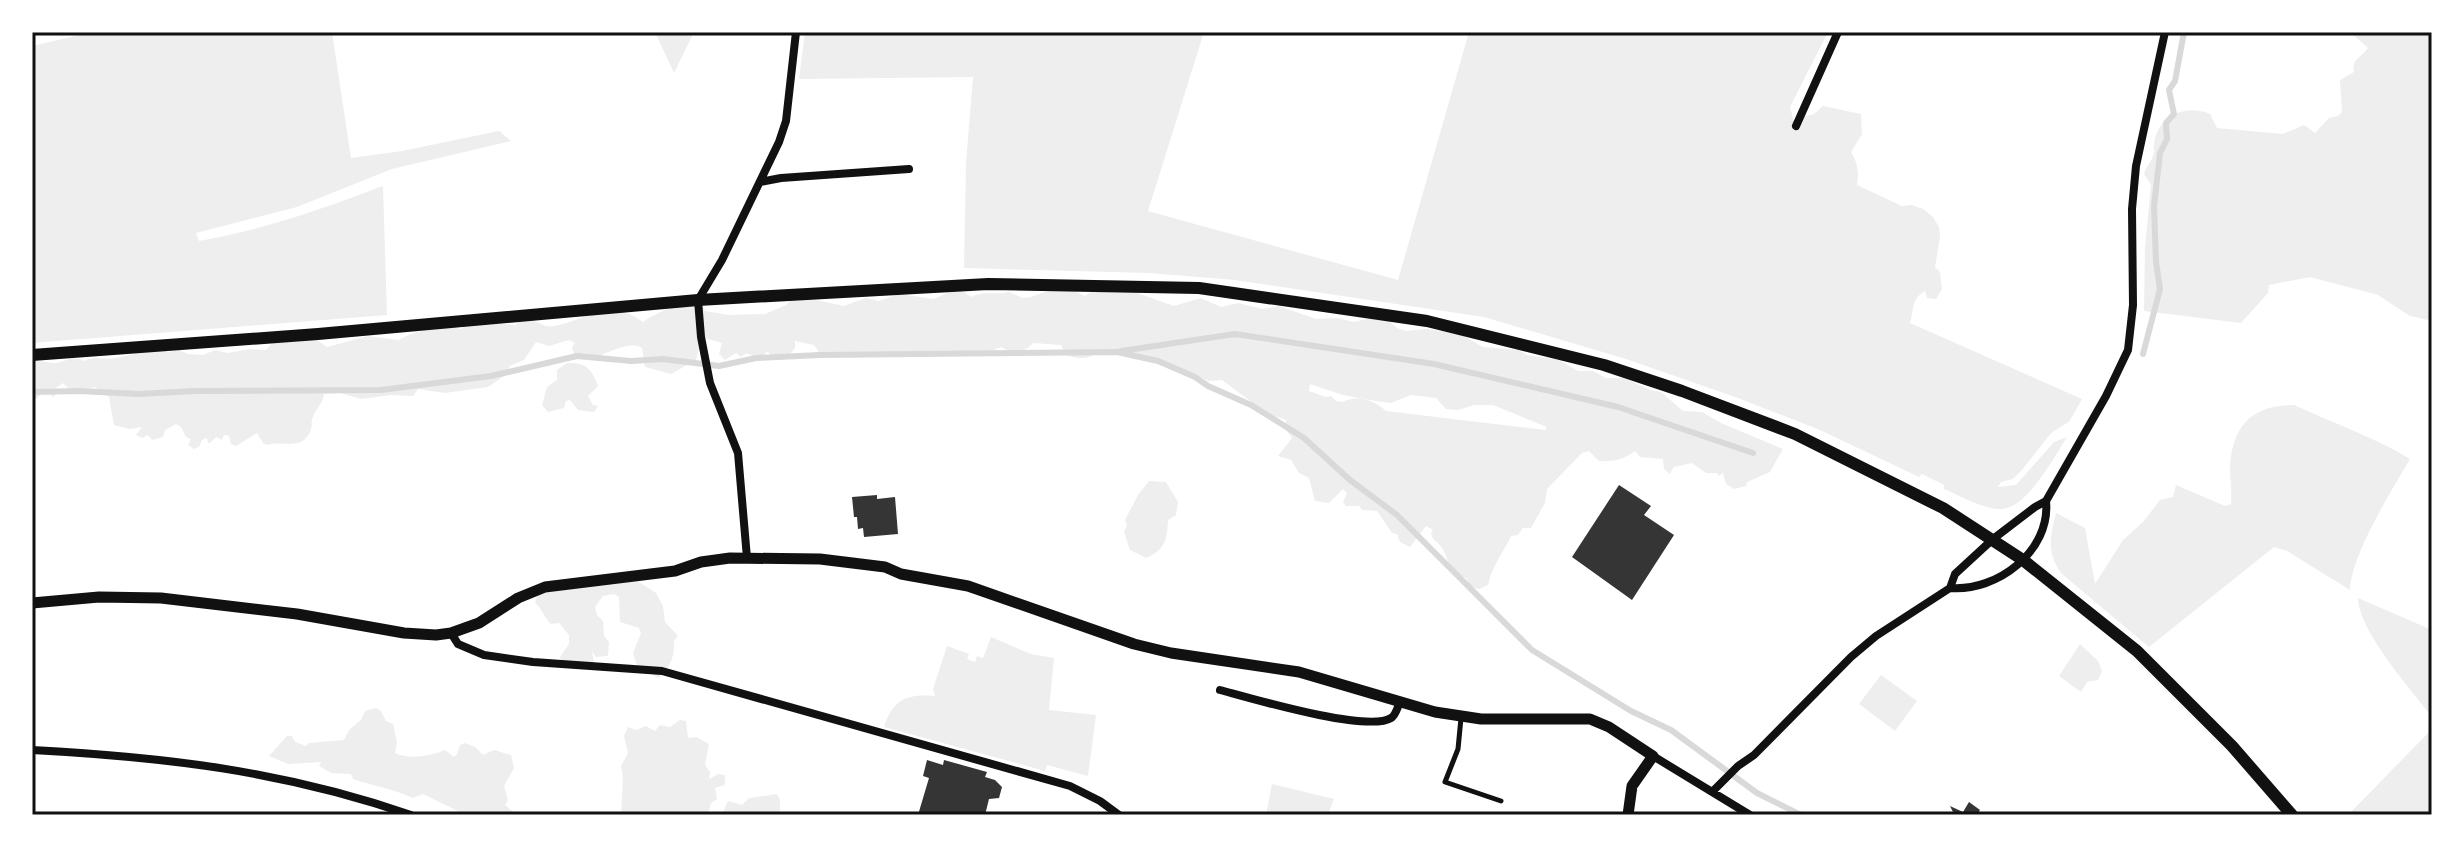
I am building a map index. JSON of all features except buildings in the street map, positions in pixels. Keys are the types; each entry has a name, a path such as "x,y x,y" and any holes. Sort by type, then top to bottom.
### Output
{"main road":[{"path":"32,355 318,334 698,300 888,288 1039,283 1199,288 1427,321 1604,365 1781,429 1917,494 2023,560 2137,651 2232,746 2292,815"}],"street":[{"path":"747,558 738,453 710,383 698,300 722,260 779,142 786,121 796,32"},
{"path":"1796,126 1838,32"},
{"path":"1950,588 1955,574 1993,539 2046,501 2106,396 2128,350 2133,305 2132,209 2136,166 2165,32"},
{"path":"760,182 909,169"},
{"path":"1712,792 1876,636 1950,588 1965,589 2000,577 2023,560 2042,536 2048,514 2046,501"},
{"path":"32,603 99,597 161,598 297,614 404,633 451,633 479,623 518,598 545,587 675,571 706,561 820,559 892,569 901,574 954,583 989,592 1149,648 1299,672 1461,717 1590,719 1609,727 1750,815"},
{"path":"451,633 458,644 484,655 674,674 781,707 1070,786 1087,793 1119,815"},
{"path":"1220,690 1290,710 1351,719 1388,720 1395,714 1400,702"},
{"path":"32,750 159,758 239,769 324,789 411,815"},
{"path":"1628,815 1632,786 1653,756"}],"lane":[{"path":"1461,717 1458,749 1445,782 1501,801"}],"shaded area":[{"path":"93,32 332,32 351,158 499,131 511,141 392,169 297,207 196,233 199,241 246,231 315,211 383,186 387,315 32,343 32,46"},
{"path":"655,32 694,32 674,73"},
{"path":"805,32 1204,32 1148,211 1398,280 1469,32 1828,32 1790,107 1796,129 1803,117 1814,114 1823,106 1861,114 1862,134 1851,152 1857,168 1857,185 1902,206 1912,205 1923,209 1939,227 1935,267 1940,272 1942,289 1936,299 1927,298 1925,291 1920,294 1915,301 1910,323 2082,399 2069,422 2052,432 2013,479 2001,482 1998,487 2016,485 2054,442 2067,437 2039,480 2021,500 1995,509 1944,489 1944,485 1922,474 1919,477 1820,430 1738,398 1626,359 1484,317 1235,280 1149,273 964,268 966,163 973,77 799,79"},
{"path":"2350,32 2432,32 2432,321 2410,316 2378,295 2310,277 2269,285 2268,293 2241,323 2144,311 2145,247 2151,185 2144,174 2153,156 2161,125 2175,114 2192,110 2210,114 2217,128 2283,134 2304,125 2315,133 2329,118 2342,112 2340,80 2354,72 2355,61 2368,48"},
{"path":"1054,289 1070,289 1085,296 1092,291 1126,289 1174,306 1201,298 1221,307 1238,303 1263,309 1279,306 1316,319 1337,318 1354,322 1371,318 1387,319 1406,331 1427,329 1460,334 1483,347 1518,350 1527,355 1559,360 1578,371 1593,371 1606,378 1624,378 1661,392 1683,411 1702,412 1783,449 1770,472 1747,482 1746,486 1734,489 1726,484 1723,473 1719,476 1717,473 1706,473 1692,463 1674,467 1670,474 1664,469 1663,459 1640,457 1635,451 1609,461 1599,461 1589,451 1582,453 1547,489 1545,503 1531,528 1523,528 1518,535 1511,536 1488,585 1479,589 1470,586 1466,578 1451,568 1442,548 1432,536 1433,530 1426,526 1410,547 1400,542 1377,511 1346,506 1343,502 1347,493 1343,489 1329,503 1315,501 1309,478 1299,473 1291,460 1278,456 1292,438 1287,431 1286,420 1266,413 1222,380 1209,381 1168,363 1134,359 1114,349 1103,349 1095,355 1081,358 1066,355 1061,345 1033,343 1015,354 1001,347 984,354 949,351 932,357 875,357 856,352 851,356 845,352 837,357 823,358 814,345 795,341 795,348 786,359 775,360 768,352 763,360 746,353 741,357 736,353 725,360 719,354 722,343 705,338 696,360 671,374 645,367 642,348 634,345 582,359 575,356 572,347 575,343 569,340 549,346 536,342 524,360 510,366 504,376 488,387 445,393 418,389 413,396 361,399 340,393 324,394 308,436 298,443 267,445 257,433 236,446 231,444 229,436 224,435 222,440 216,437 210,443 207,438 194,449 188,445 191,439 176,424 165,430 163,437 152,440 148,435 142,438 136,435 142,427 130,429 114,425 109,397 95,387 73,393 63,383 54,389 56,394 53,397 44,389 38,398 32,400 32,360 56,363 75,358 83,361 156,350 179,350 203,355 215,350 227,353 266,350 274,341 315,339 327,347 368,336 399,340 445,326 461,329 496,323 516,325 519,320 525,320 554,326 609,311 631,315 643,322 665,310 685,306 703,307 705,311 729,315 765,314 802,297 844,306 866,298 879,301 899,294 934,299 953,290 971,297 1009,292 1023,298","holes":["1310,384 1343,395 1391,403 1411,395 1436,398 1446,409 1458,410 1474,405 1493,405 1547,427 1545,430 1386,411 1365,399 1336,401 1331,396 1309,391"]},
{"path":"567,363 584,365 593,375 598,386 588,396 593,405 598,406 594,412 578,410 570,400 566,401 564,408 548,412 542,405 547,387 557,380 557,370"},
{"path":"2294,405 2410,459 2365,541 2350,590 2287,551 2274,547 2149,647 2057,567 2051,552 2056,513 2085,528 2095,584 2123,540 2143,522 2160,500 2173,497 2176,485 2225,506 2231,504 2230,466 2241,428 2257,413"},
{"path":"1149,481 1166,482 1178,502 1176,515 1168,520 1164,543 1146,558 1130,550 1124,532 1127,525 1125,520"},
{"path":"633,578 656,593 663,606 665,622 678,636 666,670 658,678 637,665 633,653 641,633 639,628 620,622 619,597 614,594 603,596 595,607 603,621 604,636 609,642 608,656 596,657 592,651 594,663 562,662 560,657 569,644 569,635 559,623 551,624 546,619 535,603 538,594 548,583 613,584"},
{"path":"2358,598 2432,630 2432,717 2376,643 2361,612"},
{"path":"991,637 1031,654 1054,658 1049,710 1096,715 1088,776 1047,765 1045,771 884,727 892,710 902,700 935,696 933,689 947,646 969,654 967,659 975,662 977,656 983,658"},
{"path":"2080,644 2098,661 2102,671 2098,680 2087,682 2081,692 2059,676"},
{"path":"1881,675 1917,701 1895,731 1859,704"},
{"path":"376,708 386,721 393,724 397,743 395,753 420,756 445,750 454,757 460,745 465,743 483,755 494,750 511,755 514,768 504,786 508,800 505,805 517,815 464,814 423,794 413,798 353,779 351,774 331,773 319,766 321,762 288,764 269,756 287,736 306,746 309,743 344,740 365,711"},
{"path":"680,720 686,721 688,738 696,737 709,744 705,765 710,772 709,779 718,774 725,775 725,785 715,788 717,799 711,803 708,815 621,815 621,766 628,753 624,736 628,727 636,730 646,726 655,731 660,725 670,727"},
{"path":"2432,729 2432,815 2348,815"},
{"path":"1272,784 1334,799 1328,815 1266,815"},
{"path":"777,794 780,815 722,815 728,801 742,805 749,798"}],"waterway":[{"path":"2143,354 2160,289 2154,206 2160,153 2167,139 2166,123 2174,114 2169,90 2175,81 2184,32"},
{"path":"1121,351 1235,334 1434,364 1618,407 1753,453"},
{"path":"32,392 139,394 381,390 491,376 577,356 631,361 663,359 719,366 756,358 820,355 1117,352 1158,361 1251,405 1304,438 1350,480 1397,515 1532,650 1631,711 1671,730 1757,793 1801,815"}]}
